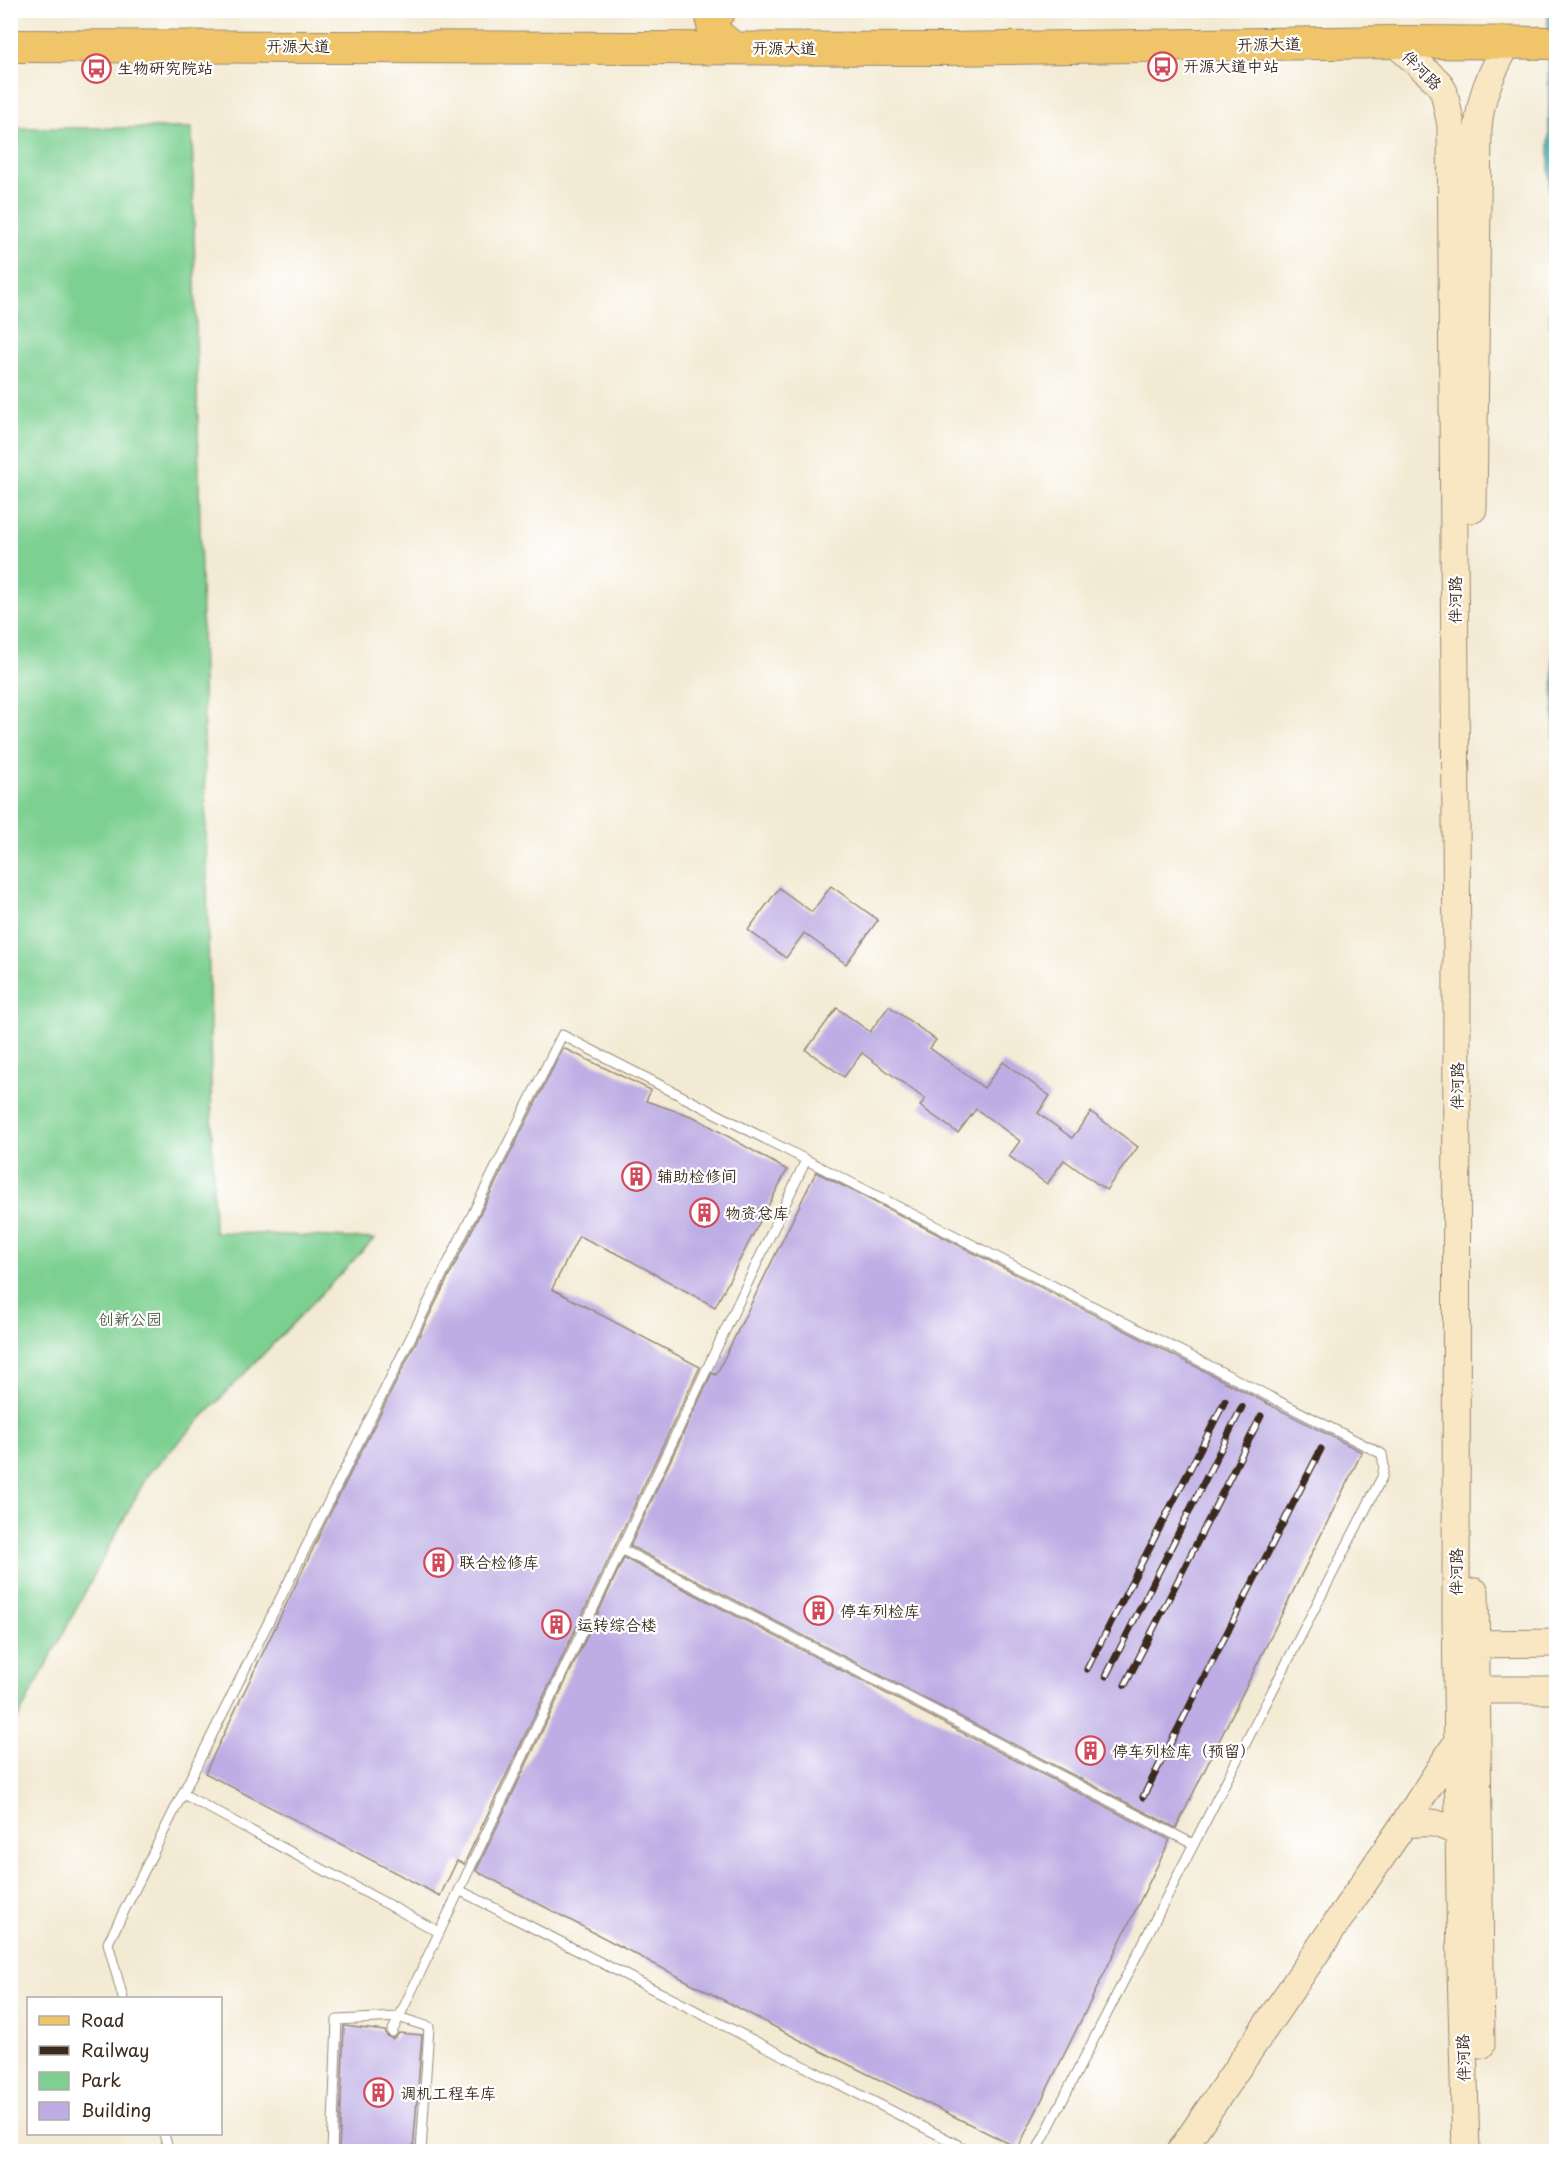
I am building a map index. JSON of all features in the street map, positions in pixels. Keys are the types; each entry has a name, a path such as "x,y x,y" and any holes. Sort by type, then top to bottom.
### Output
{"main road":[{"path":"720,10 714,15 712,26 715,34 734,48"},
{"name":"开源大道","path":"10,46 948,49 1394,42 1557,43"},
{"path":"1507,44 1557,56"}],"street":[{"name":"伴河路","path":"1394,42 1438,82 1444,92 1451,125 1457,950 1457,1666 1466,2151"},
{"name":"伴河路","path":"1483,2151 1475,1644 1473,444 1480,102 1507,44"},
{"path":"1548,1643 1475,1644 1457,1666 1476,1690 1548,1690"},
{"path":"1180,2151 1404,1824 1458,1741"},
{"path":"1404,1824 1438,1822 1459,1833"}],"lane":[{"path":"123,1997 108,1943 562,1035 1382,1454 1384,1467 1382,1477 1036,2151"},
{"path":"393,2032 398,2017 807,1160"},
{"path":"621,1549 1194,1844"},
{"path":"183,1794 439,1932"},
{"path":"459,1890 972,2151"},
{"path":"332,2151 337,2020 398,2017 429,2027 421,2151"},
{"path":"165,2135 169,2151"}],"green space":[{"name":"创新公园","path":"11,128 192,128 214,1232 374,1239 148,1474 11,1731"}],"water":[{"path":"1548,11 1556,11 1556,977"}],"building":[{"path":"831,886 878,920 846,964 804,933 786,958 748,930 779,888 812,912"},
{"path":"889,1006 936,1040 930,1048 984,1088 1003,1062 1050,1096 1038,1113 1072,1138 1091,1112 1138,1147 1106,1190 1064,1160 1047,1184 1009,1156 1020,1141 976,1109 958,1133 920,1106 925,1099 862,1053 844,1077 806,1050 837,1008 870,1032"},
{"name":"联合检修库","path":"563,1048 651,1090 646,1101 694,1117 787,1170 715,1307 622,1256 579,1236 552,1289 700,1367 464,1864 457,1861 440,1896 205,1773 324,1526"},
{"path":"816,1172 1362,1452 1176,1828 630,1546 712,1373 716,1375"},
{"path":"624,1558 1170,1840 1018,2148 819,2050 476,1871"},
{"name":"调机工程车库","path":"344,2026 385,2031 392,2039 399,2033 422,2035 413,2151 339,2151"}],"railway":[{"path":"1087,1669 1225,1401"},
{"path":"1106,1676 1242,1407"},
{"path":"1125,1685 1261,1416"},
{"path":"1143,1797 1321,1449"}],"place":[{"name":"开源大道中站","path":"1162,66"},
{"name":"生物研究院站","path":"96,68"},
{"name":"辅助检修间","path":"636,1176"},
{"name":"物资总库","path":"704,1213"},
{"name":"联合检修库","path":"438,1562"},
{"name":"停车列检库","path":"819,1611"},
{"name":"运转综合楼","path":"556,1625"},
{"name":"停车列检库（预留）","path":"1091,1751"},
{"name":"调机工程车库","path":"379,2093"}]}
